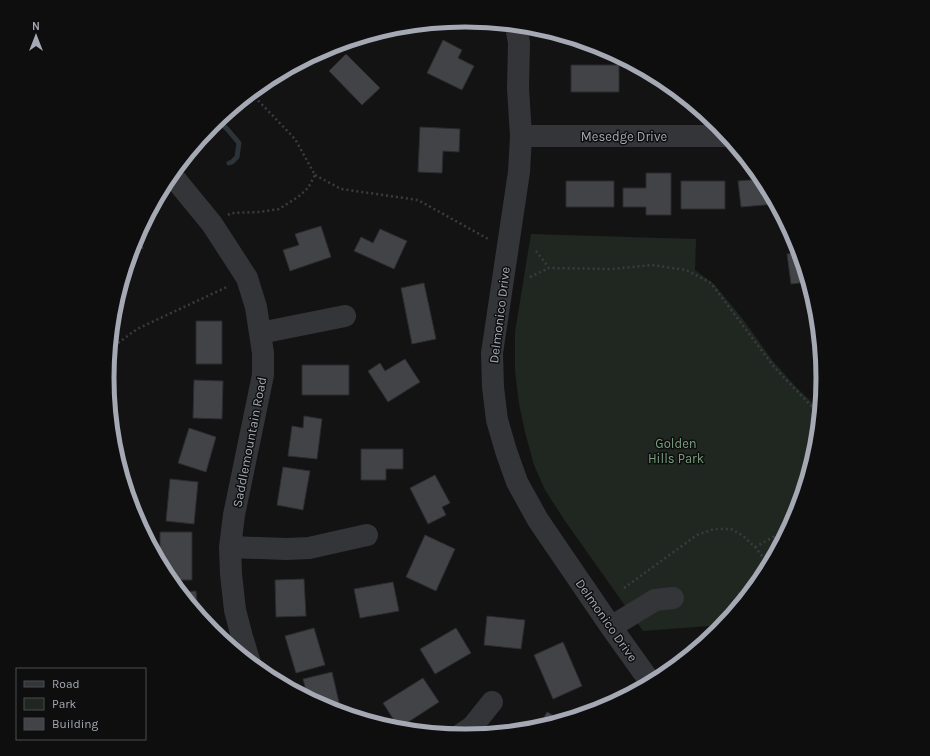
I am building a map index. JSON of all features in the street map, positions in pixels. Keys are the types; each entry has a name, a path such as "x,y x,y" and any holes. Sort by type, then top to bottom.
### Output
{"street":[{"name":"Delmonico Drive","path":"517,31 519,44 518,88 521,136 519,172 492,353 493,386 497,420 517,482 538,520 647,678"},
{"name":"Mesedge Drive","path":"521,136 719,136"},
{"name":"Saddlemountain Road","path":"176,180 212,224 247,278 256,307 260,333 263,353 263,375 234,515 230,547 235,610 247,653"},
{"path":"260,333 345,316"},
{"path":"230,547 286,549 309,548 367,535"},
{"path":"611,627 655,600 673,598"},
{"path":"470,729 492,702"}],"path":[{"path":"255,97 295,139 315,175 341,189 418,200 507,249"},
{"path":"212,224 231,213 260,212 279,209 298,197 308,188 315,175"},
{"path":"137,254 142,248 140,246"},
{"path":"536,251 550,268"},
{"path":"530,277 550,268 612,269 652,265 686,270 711,283 774,367 814,409"},
{"path":"116,345 137,329 247,278"},
{"path":"624,588 697,535 714,529 731,529 742,535 755,547 765,561"},
{"path":"755,547 779,534"},
{"path":"738,594 742,593"}],"green space":[{"name":"Golden Hills Park","path":"531,234 696,239 695,270 714,284 742,318 773,361 796,387 815,405 813,424 804,469 780,533 757,573 729,609 713,626 643,631 565,521 545,490 534,465 525,432 519,404 515,370 515,332"}],"building":[{"path":"443,40 462,50 458,58 474,66 462,90 427,73"},
{"path":"346,54 380,88 362,105 329,71"},
{"path":"571,65 619,65 619,92 571,92"},
{"path":"420,127 460,129 459,152 443,151 442,173 418,172"},
{"path":"646,173 671,173 671,215 646,215 646,207 623,207 623,188 646,188"},
{"path":"755,180 770,205 741,207 738,181"},
{"path":"566,181 614,181 614,207 566,207"},
{"path":"681,181 725,181 725,209 681,209"},
{"path":"321,226 331,257 290,271 283,250 299,245 295,234"},
{"path":"380,229 407,241 394,269 354,251 361,237 373,243"},
{"path":"792,253 803,283 791,284 787,254"},
{"path":"424,283 436,339 412,344 401,288"},
{"path":"196,321 222,321 222,364 196,364"},
{"path":"405,359 420,382 388,402 368,371 380,363 385,371"},
{"path":"302,365 349,365 349,395 302,395"},
{"path":"194,380 223,381 222,419 193,418"},
{"path":"304,416 322,419 317,459 288,456 292,426 303,428"},
{"path":"189,428 216,437 206,472 178,463"},
{"path":"361,449 403,449 403,469 386,469 386,480 361,480"},
{"path":"283,467 310,471 303,510 277,505"},
{"path":"435,475 450,503 442,507 446,515 428,524 410,488"},
{"path":"170,479 198,482 194,524 166,521"},
{"path":"160,532 192,532 192,580 178,580 160,551"},
{"path":"425,535 455,549 436,591 406,577"},
{"path":"304,579 306,616 276,617 275,580"},
{"path":"393,582 399,611 360,618 354,589"},
{"path":"196,591 197,604 187,592"},
{"path":"487,616 525,620 521,649 484,645"},
{"path":"314,628 325,665 296,673 285,636"},
{"path":"456,628 471,653 435,674 420,649"},
{"path":"563,642 582,686 553,699 534,655"},
{"path":"332,672 340,705 306,691 303,679"},
{"path":"423,678 439,702 406,724 395,722 383,703"},
{"path":"547,712 556,717 543,720"}],"waterway":[{"path":"223,125 239,143 237,157 229,163"}]}
